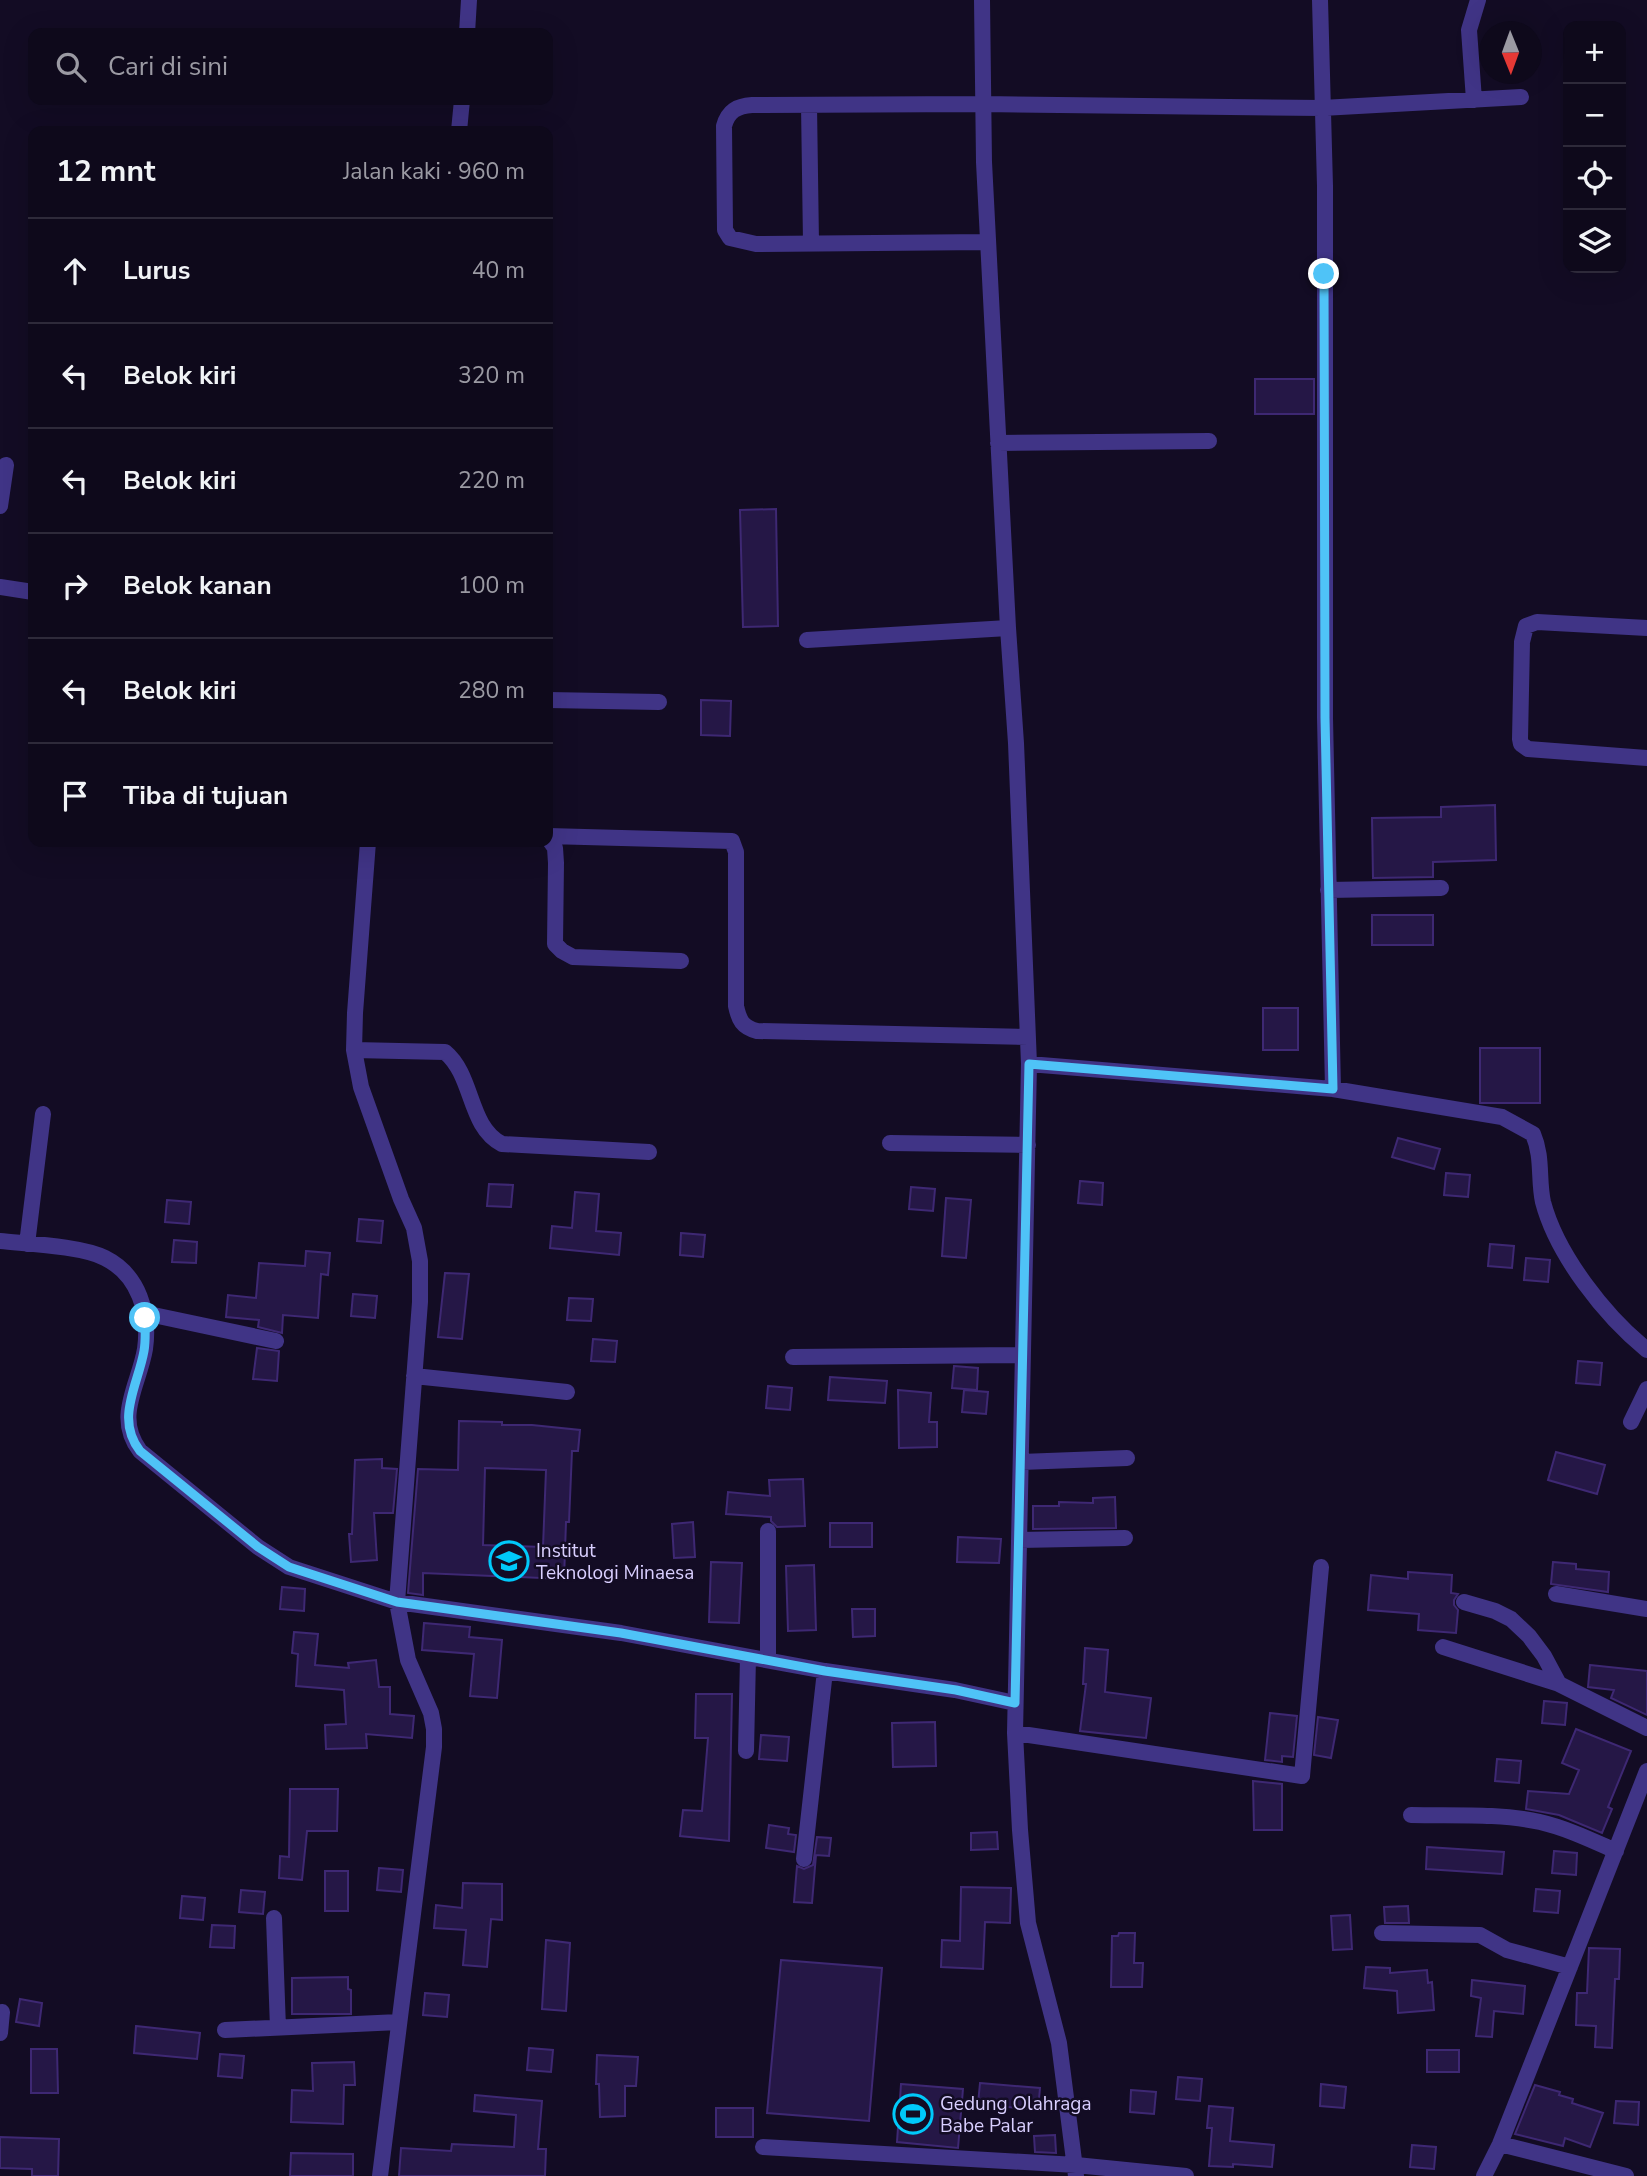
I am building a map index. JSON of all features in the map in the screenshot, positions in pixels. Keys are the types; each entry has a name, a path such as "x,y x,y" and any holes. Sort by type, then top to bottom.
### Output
{"street":[{"path":"467,28 469,0"},
{"path":"982,0 982,104 988,242 1007,628 1016,743 1029,1064 1015,1733 1028,1923 1059,2043 1076,2170"},
{"path":"1320,0 1325,186 1325,704 1333,1089"},
{"path":"1474,100 1469,30 1478,0"},
{"path":"988,242 739,242 730,238 725,230 724,212 726,118 740,106 982,104 1322,108 1521,97"},
{"path":"459,126 462,105"},
{"path":"809,105 811,243"},
{"path":"998,443 1209,441"},
{"path":"0,506 6,465"},
{"path":"0,587 28,591"},
{"path":"1647,628 1537,622 1527,626 1522,642 1520,739 1521,744 1528,749 1647,758"},
{"path":"807,640 1007,628"},
{"path":"553,700 659,702"},
{"path":"553,837 732,841 736,852 736,1006 738,1017 747,1028 757,1031 1028,1037"},
{"path":"553,845 556,863 555,944 562,951 573,957 681,961"},
{"path":"368,847 354,1050 361,1087 414,1228 418,1250 420,1301 397,1602 408,1660 431,1713 434,1729 434,1747 380,2176"},
{"path":"1328,890 1441,888"},
{"path":"354,1050 445,1052 458,1068 487,1133 502,1144 649,1152"},
{"path":"1029,1064 1333,1089 1502,1117 1533,1134 1539,1149 1542,1198 1548,1217 1588,1289 1617,1323 1647,1350"},
{"path":"27,1244 43,1114"},
{"path":"890,1143 1028,1145"},
{"path":"0,1241 77,1251 104,1258 126,1273 140,1294 144,1313 145,1349 128,1417 131,1440 140,1451 258,1547 289,1567 397,1602 621,1633 825,1671 956,1690 1015,1703"},
{"path":"144,1313 276,1341"},
{"path":"793,1357 1023,1355"},
{"path":"414,1376 567,1392"},
{"path":"1630,1422 1647,1389"},
{"path":"1021,1462 1127,1458"},
{"path":"768,1531 768,1660"},
{"path":"1019,1540 1125,1538"},
{"path":"1015,1733 1302,1776 1321,1567"},
{"path":"1556,1594 1647,1609"},
{"path":"1464,1602 1511,1619 1537,1646 1559,1684"},
{"path":"1443,1647 1559,1684 1647,1728"},
{"path":"746,1751 748,1657"},
{"path":"804,1859 825,1671"},
{"path":"1483,2176 1500,2144 1647,1772"},
{"path":"1411,1815 1507,1818 1540,1822 1616,1851"},
{"path":"274,1918 278,2028"},
{"path":"1382,1933 1480,1936 1507,1950 1570,1967"},
{"path":"0,2033 2,2012"},
{"path":"225,2030 399,2022"},
{"path":"1500,2144 1626,2176"},
{"path":"763,2147 1186,2176"}],"building":[{"path":"1255,379 1314,379 1314,414 1255,414"},
{"path":"776,509 778,626 743,627 740,510"},
{"path":"701,700 731,701 730,736 701,735"},
{"path":"1495,805 1496,860 1433,862 1433,877 1373,878 1372,818 1441,817 1441,807"},
{"path":"1372,915 1433,915 1433,945 1372,945"},
{"path":"1263,1008 1298,1008 1298,1050 1263,1050"},
{"path":"1480,1048 1540,1048 1540,1103 1480,1103"},
{"path":"1398,1138 1440,1149 1434,1169 1392,1157"},
{"path":"1446,1173 1470,1175 1468,1197 1444,1195"},
{"path":"1080,1181 1103,1183 1102,1205 1078,1203"},
{"path":"489,1184 513,1185 511,1207 487,1206"},
{"path":"911,1187 935,1189 933,1211 909,1209"},
{"path":"575,1192 599,1194 596,1231 621,1233 619,1255 550,1248 552,1226 572,1228"},
{"path":"946,1198 971,1200 966,1258 942,1256"},
{"path":"167,1200 191,1202 189,1224 165,1222"},
{"path":"359,1219 383,1221 381,1243 357,1241"},
{"path":"681,1233 705,1235 703,1257 680,1255"},
{"path":"174,1240 197,1242 196,1263 172,1262"},
{"path":"1490,1244 1514,1246 1512,1268 1488,1266"},
{"path":"306,1251 330,1253 328,1275 321,1274 318,1318 283,1315 282,1333 258,1327 259,1320 226,1317 228,1295 256,1298 259,1263 305,1266"},
{"path":"1526,1258 1550,1260 1548,1282 1524,1280"},
{"path":"445,1273 469,1274 462,1339 438,1337"},
{"path":"353,1294 377,1296 375,1318 351,1316"},
{"path":"569,1298 593,1299 591,1321 567,1320"},
{"path":"593,1339 617,1341 615,1362 591,1361"},
{"path":"257,1348 279,1351 277,1381 253,1379"},
{"path":"1578,1361 1602,1363 1600,1385 1576,1383"},
{"path":"954,1366 978,1368 977,1390 952,1388"},
{"path":"830,1377 887,1381 885,1403 828,1400"},
{"path":"768,1386 792,1388 790,1410 766,1408"},
{"path":"898,1390 931,1393 929,1422 937,1422 937,1447 899,1448"},
{"path":"964,1390 988,1392 986,1414 962,1412"},
{"path":"459,1421 502,1422 502,1425 580,1430 578,1451 572,1451 564,1579 423,1573 423,1595 408,1593 418,1469 458,1470","holes":["485,1468 546,1470 543,1547 483,1545"]},
{"path":"1556,1452 1605,1465 1597,1494 1548,1480"},
{"path":"382,1459 382,1468 397,1469 393,1513 374,1513 377,1560 351,1562 349,1534 352,1534 355,1460"},
{"path":"803,1479 805,1526 777,1527 771,1517 726,1514 728,1492 770,1496 769,1480"},
{"path":"1115,1497 1116,1528 1033,1529 1033,1506 1059,1506 1059,1502 1093,1503 1093,1498"},
{"path":"693,1522 695,1557 674,1558 672,1524"},
{"path":"830,1523 872,1523 872,1547 830,1547"},
{"path":"958,1537 1001,1539 999,1563 957,1562"},
{"path":"711,1562 742,1563 739,1623 709,1622"},
{"path":"1553,1562 1576,1564 1576,1569 1609,1572 1608,1592 1551,1584"},
{"path":"814,1565 816,1630 788,1631 786,1566"},
{"path":"1408,1572 1452,1575 1451,1593 1458,1594 1454,1600 1458,1610 1456,1633 1418,1630 1419,1614 1368,1610 1371,1575 1408,1579"},
{"path":"282,1587 305,1589 304,1611 280,1609"},
{"path":"852,1609 875,1609 875,1636 853,1637"},
{"path":"424,1623 470,1627 469,1637 502,1640 497,1698 470,1696 474,1654 422,1650"},
{"path":"294,1632 318,1634 315,1665 349,1668 348,1663 376,1660 379,1687 390,1687 390,1714 414,1716 412,1738 366,1734 367,1748 326,1749 325,1725 346,1724 344,1690 296,1686 298,1654 292,1653"},
{"path":"1085,1648 1108,1650 1105,1692 1151,1698 1146,1738 1080,1731 1086,1684 1083,1684"},
{"path":"1590,1665 1647,1671 1647,1715 1611,1698 1614,1690 1588,1687"},
{"path":"696,1694 732,1694 729,1841 680,1836 683,1810 702,1811 708,1738 695,1738"},
{"path":"1544,1701 1567,1703 1565,1725 1542,1723"},
{"path":"1270,1713 1297,1716 1293,1757 1282,1756 1282,1762 1265,1760"},
{"path":"1318,1717 1338,1720 1331,1758 1314,1755"},
{"path":"935,1722 936,1766 893,1767 892,1723"},
{"path":"1576,1729 1631,1751 1608,1807 1612,1809 1602,1833 1559,1815 1526,1809 1528,1791 1569,1794 1579,1770 1562,1763"},
{"path":"761,1735 789,1737 787,1761 759,1759"},
{"path":"1497,1759 1521,1761 1519,1783 1495,1781"},
{"path":"1253,1781 1282,1784 1282,1830 1254,1830"},
{"path":"290,1789 338,1789 337,1831 307,1831 302,1880 279,1878 280,1856 289,1857"},
{"path":"769,1825 789,1828 788,1834 796,1835 794,1852 766,1848"},
{"path":"997,1832 998,1849 971,1850 971,1833"},
{"path":"817,1837 831,1838 829,1856 816,1855 812,1903 794,1902 797,1866 804,1869 813,1865"},
{"path":"1427,1847 1504,1852 1502,1874 1426,1869"},
{"path":"1554,1851 1577,1853 1576,1875 1552,1873"},
{"path":"379,1868 403,1870 401,1892 377,1890"},
{"path":"325,1871 348,1871 348,1911 325,1911"},
{"path":"463,1883 502,1884 502,1920 491,1919 487,1967 463,1965 466,1930 434,1928 436,1905 462,1908"},
{"path":"961,1887 1011,1888 1010,1923 985,1922 983,1969 941,1967 942,1940 960,1941"},
{"path":"1536,1889 1560,1891 1558,1913 1534,1911"},
{"path":"241,1890 265,1892 263,1914 239,1912"},
{"path":"182,1896 205,1898 203,1920 180,1918"},
{"path":"1408,1906 1409,1923 1385,1923 1384,1907"},
{"path":"1350,1915 1352,1949 1333,1950 1331,1916"},
{"path":"212,1925 235,1926 234,1948 210,1947"},
{"path":"1119,1933 1135,1933 1134,1963 1143,1963 1142,1987 1111,1987 1112,1936 1118,1936"},
{"path":"546,1940 570,1943 566,2011 542,2009"},
{"path":"1589,1948 1620,1949 1619,1979 1615,1979 1612,2048 1595,2047 1596,2026 1576,2025 1577,1993 1587,1993"},
{"path":"781,1960 882,1968 869,2121 767,2113"},
{"path":"1366,1967 1390,1968 1390,1973 1427,1970 1428,1983 1432,1982 1434,2010 1398,2013 1397,1991 1364,1988"},
{"path":"348,1977 351,2014 292,2014 292,1978"},
{"path":"1472,1980 1525,1986 1523,2014 1494,2011 1492,2037 1476,2036 1481,1998 1471,1996"},
{"path":"425,1993 449,1995 447,2017 423,2015"},
{"path":"20,1999 42,2003 39,2026 16,2022"},
{"path":"136,2026 200,2033 197,2059 134,2053"},
{"path":"529,2048 553,2050 551,2072 527,2070"},
{"path":"31,2049 57,2049 58,2093 31,2093"},
{"path":"1427,2050 1459,2050 1459,2072 1427,2072"},
{"path":"220,2054 244,2056 242,2078 218,2076"},
{"path":"597,2055 638,2057 636,2086 625,2086 625,2116 600,2117 599,2084 596,2084"},
{"path":"354,2062 355,2085 344,2085 343,2124 291,2122 292,2090 313,2091 312,2063"},
{"path":"1178,2077 1202,2079 1200,2101 1176,2099"},
{"path":"980,2083 1040,2088 1038,2110 978,2104"},
{"path":"901,2084 963,2089 958,2148 897,2142"},
{"path":"1321,2084 1346,2087 1344,2108 1320,2106"},
{"path":"1535,2085 1560,2092 1559,2095 1573,2099 1572,2103 1603,2113 1590,2147 1565,2138 1563,2146 1515,2134"},
{"path":"1131,2090 1156,2092 1154,2114 1130,2112"},
{"path":"475,2095 542,2101 538,2149 546,2149 545,2176 399,2176 401,2148 451,2151 452,2144 514,2147 516,2115 474,2111"},
{"path":"1616,2101 1639,2102 1638,2125 1614,2123"},
{"path":"1209,2106 1233,2108 1230,2141 1274,2145 1272,2167 1233,2164 1233,2167 1209,2166 1212,2128 1207,2128"},
{"path":"716,2108 753,2108 753,2137 716,2137"},
{"path":"1055,2135 1056,2153 1035,2152 1034,2136"},
{"path":"0,2137 59,2139 58,2176 32,2176 32,2169 0,2168"},
{"path":"1412,2145 1436,2147 1434,2169 1410,2167"},
{"path":"291,2153 353,2154 353,2176 290,2176"}],"place":[{"name":"Institut Teknologi Minaesa","path":"509,1561"},
{"name":"Gedung Olahraga Babe Palar","path":"913,2114"}],"route":[{"path":"145,1318 145,1349 128,1417 131,1440 140,1451 258,1547 289,1567 397,1602 621,1633 825,1671 956,1690 1015,1703 1029,1064 1333,1089 1325,718 1324,274"}]}
